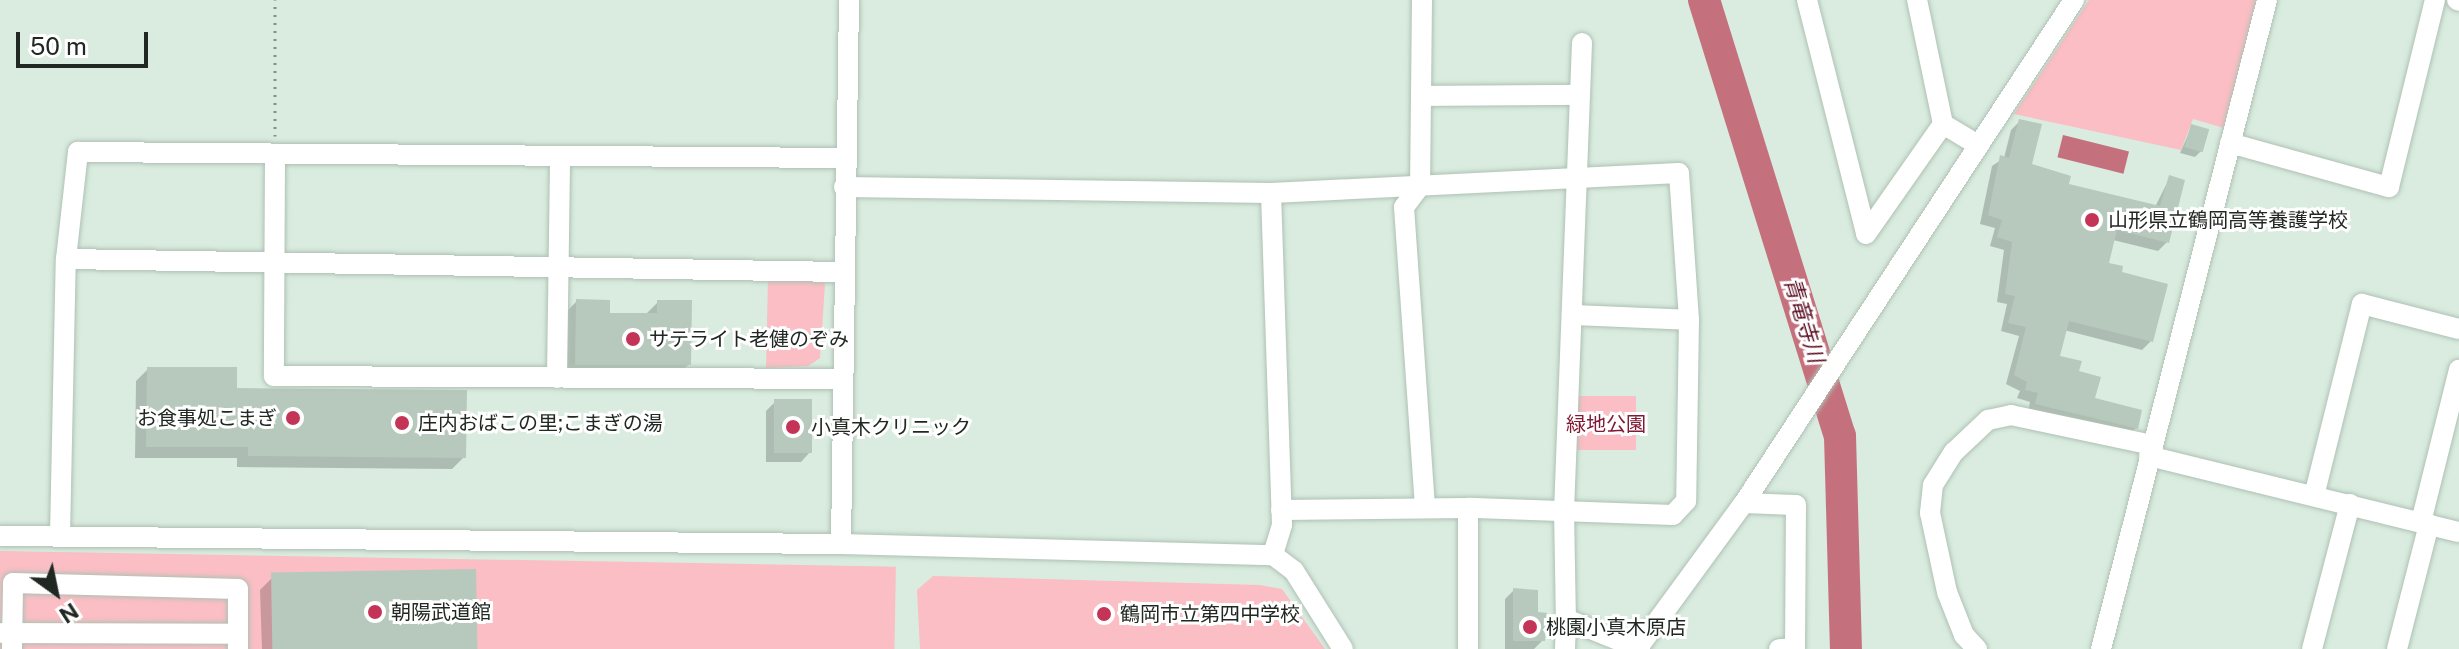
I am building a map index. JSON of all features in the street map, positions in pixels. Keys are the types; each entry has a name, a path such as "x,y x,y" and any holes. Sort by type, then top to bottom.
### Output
{"street":[{"path":"841,544 849,0"},
{"path":"1422,0 1420,186 1404,207 1425,507"},
{"path":"1807,0 1866,234 1943,124 1917,0"},
{"path":"1566,619 1638,649 1744,503 1976,144 2074,0"},
{"path":"2101,649 2267,0"},
{"path":"2230,143 2389,187 2435,0"},
{"path":"1565,649 1564,509 1582,43"},
{"path":"1421,96 1580,95"},
{"path":"1943,124 1976,144"},
{"path":"60,535 66,259 78,152 845,158"},
{"path":"275,155 274,376 842,379"},
{"path":"557,378 560,158"},
{"path":"844,187 1271,193 1577,181 1679,173 1689,320 1686,501 1673,515 1564,509 1425,507 1281,510"},
{"path":"1271,193 1281,510 1281,540 1273,555"},
{"path":"66,259 843,272"},
{"path":"2314,496 2362,304 2459,329"},
{"path":"1572,315 1689,320"},
{"path":"2397,649 2459,370"},
{"path":"1977,649 1964,635 1947,592 1930,513 1933,485 1954,452 1988,420 2011,415 2459,532"},
{"path":"1744,503 1796,505 1795,648 1779,649"},
{"path":"2312,649 2350,504"},
{"path":"1468,508 1468,649"},
{"path":"0,536 841,544 1273,555 1294,571 1343,649"},
{"path":"13,583 238,589 238,642 8,638 13,583"}],"path":[{"path":"275,0 275,155"}],"green space":[{"path":"2089,0 2257,0 2224,128 2193,119 2181,150 2014,114"},
{"path":"817,277 825,284 820,358 808,366 766,368 768,278"},
{"name":"緑地公園","path":"1577,396 1636,396 1636,450 1577,450"},
{"path":"0,551 896,567 894,649 0,649"},
{"name":"鶴岡市立第四中学校","path":"933,576 1260,585 1282,589 1325,649 920,649 917,590"}],"shaded area":[{"path":"2063,135 2129,151 2123,174 2057,157"}],"building":[{"path":"2019,119 2042,124 2032,164 2071,176 2069,184 2160,206 2169,175 2185,180 2169,243 2117,230 2109,263 2123,266 2122,272 2168,284 2153,342 2069,321 2060,356 2082,361 2079,371 2101,377 2095,398 2142,410 2138,429 2035,404 2038,393 2025,390 2027,382 2014,375 2026,327 2008,323 2015,296 2005,294 2012,242 1997,237 2002,220 1988,215 2000,155 2009,158"},
{"path":"2191,124 2209,129 2203,152 2184,147"},
{"name":"サテライト老健のぞみ","path":"576,299 610,300 610,313 657,313 657,300 692,300 691,365 575,365"},
{"path":"147,367 237,367 237,388 467,390 466,458 248,456 248,447 146,447"},
{"name":"小真木クリニック","path":"774,399 812,399 812,453 774,453"},
{"name":"朝陽武道館","path":"476,569 477,649 272,649 271,573"},
{"name":"桃園小真木原店","path":"1513,588 1538,590 1538,612 1547,613 1545,641 1513,641"}],"waterway":[{"name":"青竜寺川","path":"1704,0 1840,436 1846,649"}],"place":[{"name":"山形県立鶴岡高等養護学校","path":"2092,220"},
{"name":"サテライト老健のぞみ","path":"633,339"},
{"name":"お食事処こまぎ","path":"293,418"},
{"name":"庄内おばこの里;こまぎの湯","path":"402,423"},
{"name":"小真木クリニック","path":"793,427"},
{"name":"朝陽武道館","path":"375,612"},
{"name":"鶴岡市立第四中学校","path":"1104,614"},
{"name":"桃園小真木原店","path":"1530,627"}]}
